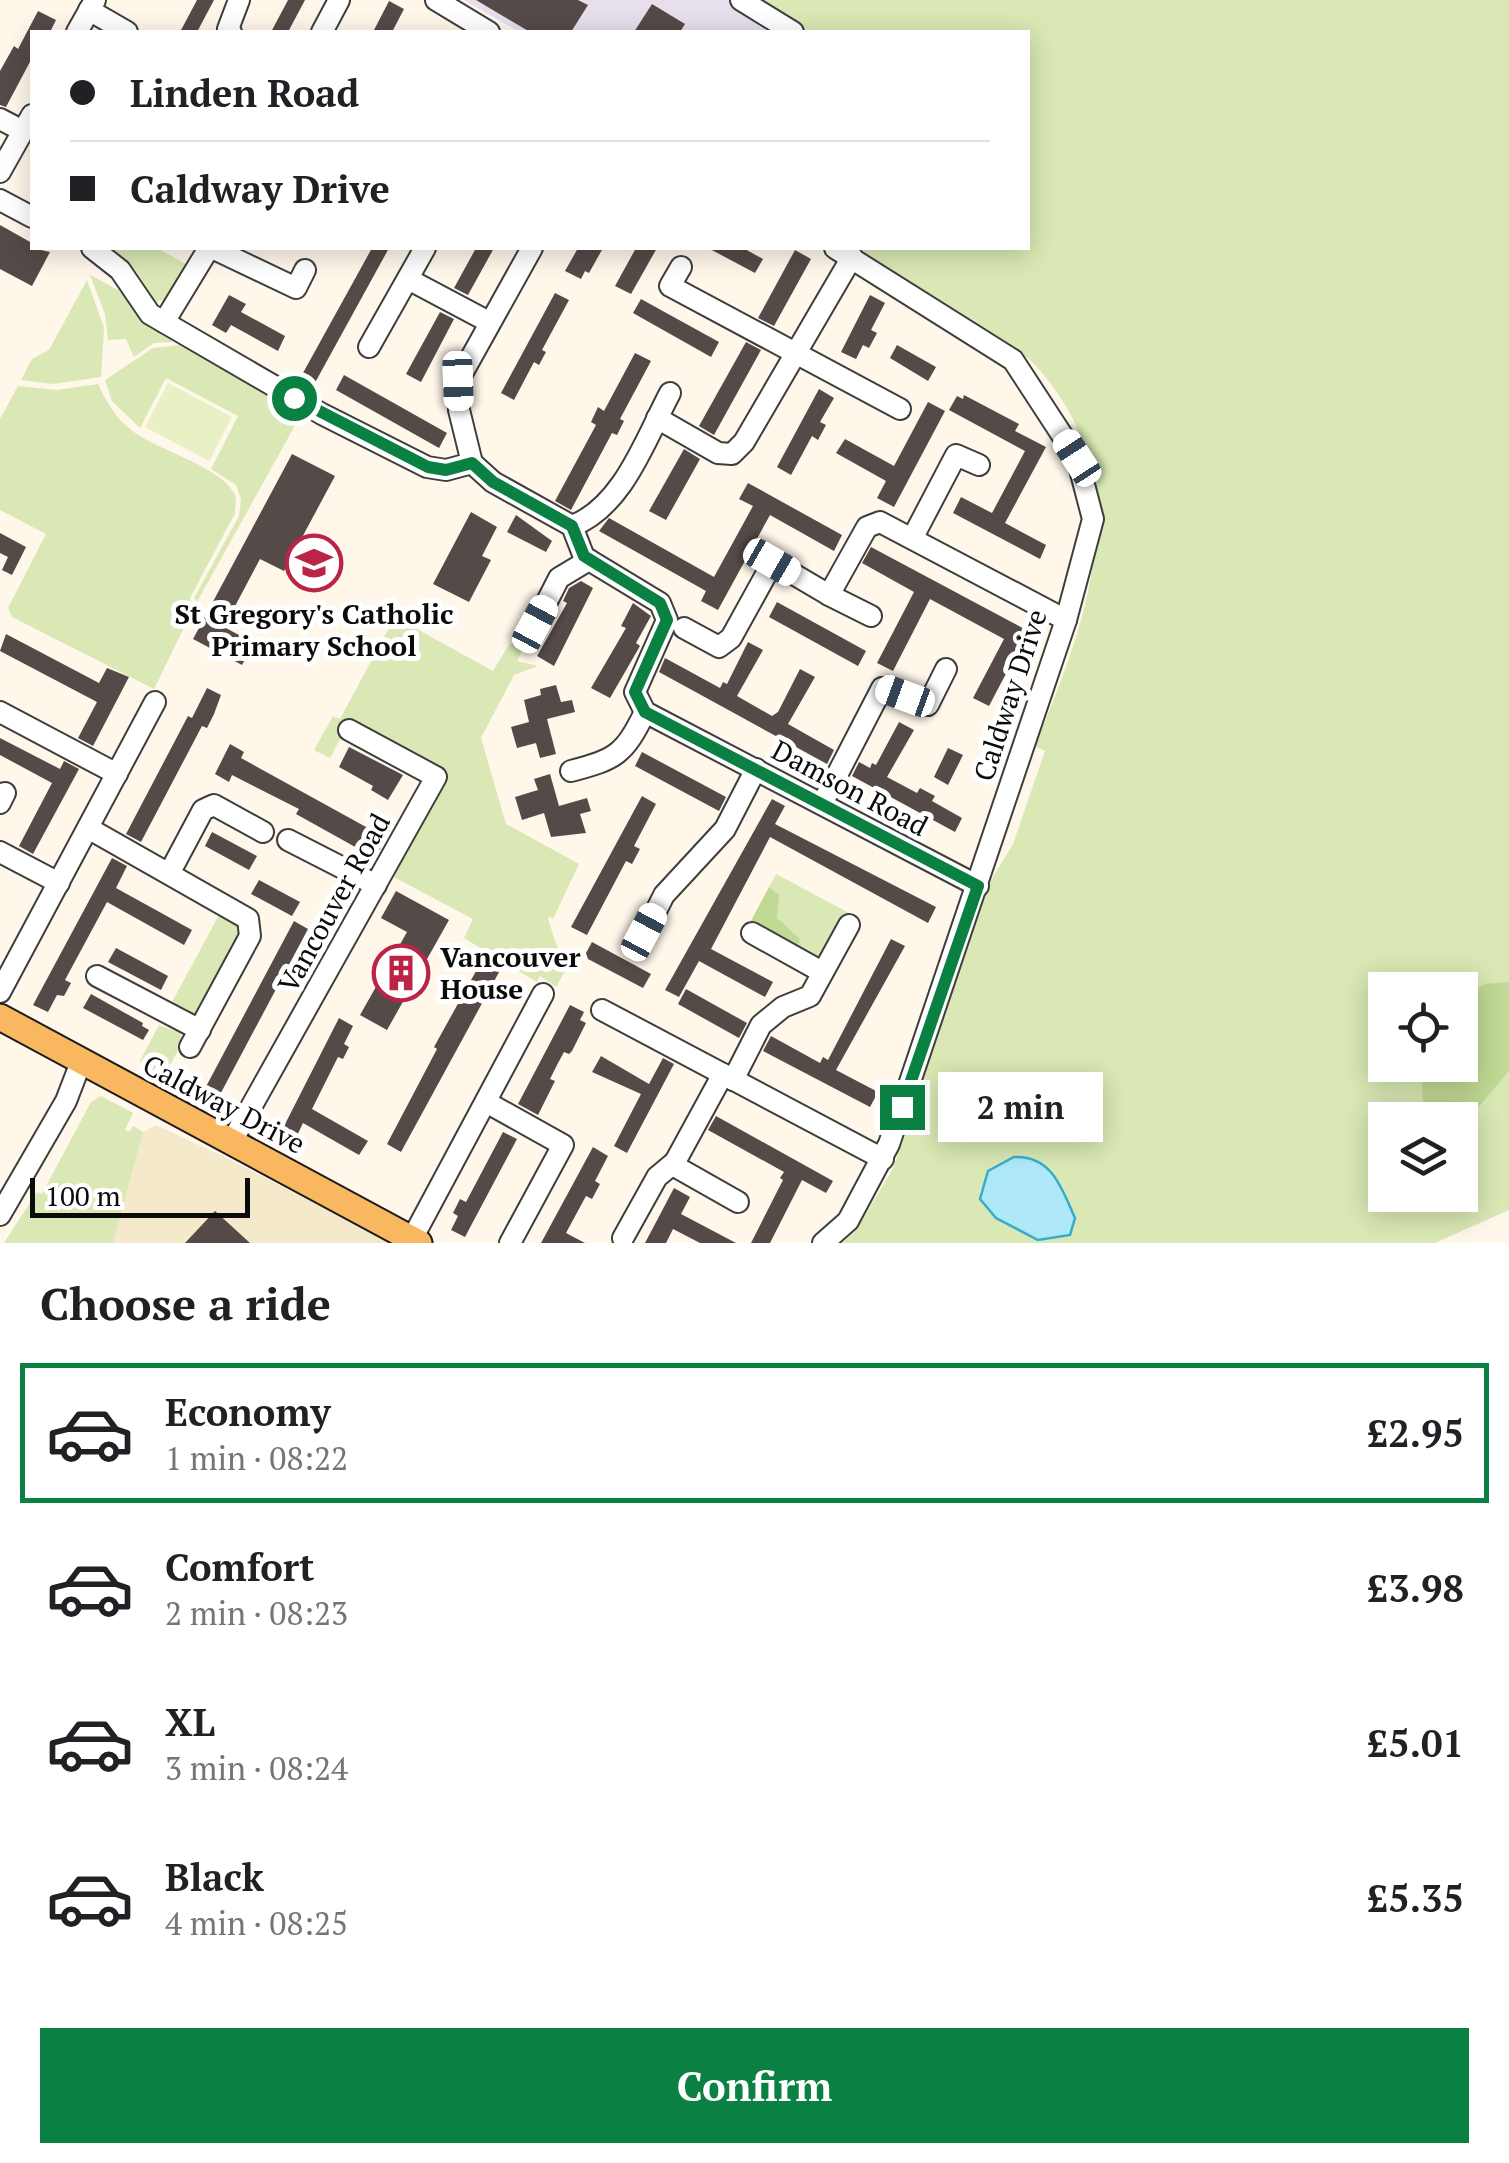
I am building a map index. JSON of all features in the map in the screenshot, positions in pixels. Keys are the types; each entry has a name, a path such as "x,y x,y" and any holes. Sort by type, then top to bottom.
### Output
{"main road":[{"name":"Caldway Drive","path":"0,1017 416,1241"}],"street":[{"path":"229,30 238,0"},
{"path":"323,30 339,0"},
{"path":"436,0 486,30"},
{"path":"741,0 790,30"},
{"path":"78,30 92,5 124,30"},
{"path":"0,119 28,123 0,172"},
{"path":"0,200 30,216"},
{"path":"95,250 120,270 150,314 322,414 428,467 446,470 472,463"},
{"path":"164,322 209,250"},
{"path":"214,250 296,288 305,270"},
{"path":"370,347 424,250"},
{"path":"531,250 458,381 459,410 472,463 493,482 572,526 580,551 589,560 660,603 667,620 635,692 645,712 622,753 613,760 572,772"},
{"path":"656,418 718,452 732,454 744,442 797,356 843,252"},
{"name":"Caldway Drive","path":"823,1243 848,1222 882,1159 1066,620 1093,519 1077,458 1013,360 843,252"},
{"path":"681,267 670,286 900,410"},
{"path":"408,279 488,322"},
{"path":"572,526 588,520 609,503 670,392"},
{"path":"913,538 956,456 979,465"},
{"path":"829,594 868,527 880,522 1066,620"},
{"path":"535,624 559,578 589,560"},
{"path":"684,628 720,646 731,638 772,562 871,616"},
{"path":"822,804 882,688 928,705 946,670"},
{"path":"0,992 155,702"},
{"path":"0,712 117,774"},
{"name":"Damson Road","path":"645,712 978,886"},
{"name":"Vancouver Road","path":"232,1142 436,777 349,730"},
{"path":"644,932 664,896 726,829 756,769"},
{"path":"170,872 203,810 214,805 263,832"},
{"path":"88,828 248,919 250,936 195,1038 97,976"},
{"path":"288,840 376,885"},
{"path":"0,852 59,883"},
{"path":"623,1238 657,1176 676,1162 762,1024 810,996 849,925"},
{"path":"752,933 822,972"},
{"path":"416,1241 543,994"},
{"path":"602,1010 882,1159"},
{"path":"0,1215 66,1101 81,1062"},
{"path":"486,1102 562,1145 510,1243"},
{"path":"676,1162 678,1168 738,1202"}],"shaded area":[{"path":"464,0 756,0 808,30 516,30"},
{"path":"156,1125 390,1243 113,1243 143,1132"}],"green space":[{"path":"756,0 1509,0 1509,1210 1435,1243 842,1243 854,1233 893,1169 990,882 1013,844 1045,751 1035,746 1072,650 1086,601 1096,504 1087,456 1068,410 1036,366 852,250 1030,250 1030,30 808,30","holes":["1028,1157 1041,1162 1038,1240 996,1218 980,1193 988,1172"]},
{"path":"113,250 161,250 186,264 166,299 156,302 136,271"},
{"path":"90,275 118,290 148,324 173,342 154,343 134,357 126,339 108,340 105,314"},
{"path":"87,280 104,328 101,377 53,384 21,380 32,359 49,350"},
{"path":"181,345 303,411 197,602 194,598 239,516 241,499 236,485 211,469 238,416 166,378 140,428 112,401 105,380 153,348"},
{"path":"168,383 232,417 209,461 145,427"},
{"path":"98,384 111,408 130,429 218,476 236,497 235,513 190,598 194,607 154,689 12,617 8,608 46,534 0,510 0,419 18,386 57,390"},
{"path":"395,617 493,671 516,640 525,644 517,661 538,666 514,675 481,738 506,824 579,864 553,919 548,919 565,971 556,987 540,976 537,982 464,938 473,919 390,875 445,771 349,723 330,758 314,750 333,716 340,719"},
{"path":"776,874 849,913 821,958 811,958 750,923"},
{"path":"769,887 779,895 777,918 800,939 798,950 750,923"},
{"path":"220,913 238,924 240,933 194,1016 171,1004"},
{"path":"1509,982 1509,1071 1478,1108 1478,1102 1423,1102 1422,1082 1478,1082 1478,987"},
{"path":"159,1025 180,1033 183,1041 163,1078 141,1066 140,1061"},
{"path":"101,1096 133,1113 125,1130 130,1132 133,1126 143,1132 113,1243 4,1243 37,1192 42,1194 91,1102"}],"water":[{"path":"1014,1157 1038,1162 1054,1176 1075,1218 1070,1235 1038,1240 996,1218 980,1199 988,1171"}],"building":[{"path":"197,0 214,0 198,30 181,30"},
{"path":"288,0 305,0 289,30 272,30"},
{"path":"476,0 578,0 588,5 572,30 527,30"},
{"path":"389,1 404,9 393,30 374,30"},
{"path":"652,4 685,24 681,30 635,30"},
{"path":"38,11 56,20 51,30 30,30 30,62 6,107 0,105 0,71 14,46 18,49"},
{"path":"0,225 30,242 30,250 50,252 32,286 0,269"},
{"path":"371,250 388,250 311,390 298,382"},
{"path":"475,250 493,250 468,295 454,288"},
{"path":"577,250 602,250 581,279 565,271"},
{"path":"635,250 656,250 631,294 615,286"},
{"path":"712,250 747,250 763,259 755,273"},
{"path":"795,250 811,259 774,326 758,318"},
{"path":"555,293 569,300 542,350 546,352 539,365 534,362 514,400 501,393"},
{"path":"229,295 246,304 241,312 285,336 278,351 231,325 226,333 212,325"},
{"path":"870,295 885,303 871,330 877,333 869,348 863,345 856,359 841,352"},
{"path":"641,299 719,342 711,357 633,313"},
{"path":"440,312 454,319 421,382 406,374"},
{"path":"746,342 761,350 714,435 699,426"},
{"path":"897,345 936,367 928,381 890,358"},
{"path":"635,353 651,361 620,419 624,421 617,435 612,433 571,510 555,501 596,425 591,422 598,407 604,411"},
{"path":"344,375 447,433 439,448 336,390"},
{"path":"819,389 834,398 820,422 826,425 818,440 812,436 791,475 777,467"},
{"path":"964,395 1019,424 1015,431 1046,447 1005,523 1046,545 1040,559 953,513 961,497 992,513 1025,451 949,410 957,396 963,399"},
{"path":"928,402 945,411 894,507 877,498 886,481 836,453 845,439 894,466"},
{"path":"684,449 700,459 666,520 649,511"},
{"path":"292,454 335,476 284,571 260,559 224,627 254,643 242,665 193,639"},
{"path":"748,483 842,535 834,551 770,515 718,610 701,601 706,591 599,531 609,518 714,577 753,506 739,499"},
{"path":"471,512 497,527 482,556 491,560 469,602 433,584"},
{"path":"516,515 552,541 546,552 507,532"},
{"path":"0,533 26,547 12,575 2,570 8,557 0,553"},
{"path":"871,547 1032,633 1024,649 1020,647 989,706 973,698 1004,639 930,599 893,671 877,663 914,592 862,563"},
{"path":"581,581 593,588 554,666 537,656 567,603 563,601 569,588"},
{"path":"777,602 866,651 858,666 769,617"},
{"path":"633,603 651,616 636,643 640,646 610,698 591,688 626,628 621,626"},
{"path":"6,634 99,683 107,668 129,677 93,746 78,738 97,702 0,651"},
{"path":"748,642 763,650 737,696 772,716 778,712 800,669 815,677 788,724 834,750 827,764 659,672 665,658 720,688 723,682 727,684"},
{"path":"556,685 561,702 572,700 575,712 547,719 556,754 540,758 536,743 517,748 511,727 529,722 524,700 541,695 540,689"},
{"path":"207,688 221,695 214,714 207,728 202,726 141,842 126,834 188,716 192,718"},
{"path":"899,722 914,730 887,777 917,793 920,788 935,796 932,801 962,818 955,832 852,776 859,762 870,768 872,763 876,765"},
{"path":"0,738 60,769 64,761 79,769 33,854 19,846 52,783 0,755"},
{"path":"230,744 244,752 241,758 386,838 375,858 296,814 299,809 232,775 229,782 215,774"},
{"path":"349,747 403,775 388,800 371,790 373,786 339,767"},
{"path":"948,748 963,755 948,785 934,777"},
{"path":"642,752 726,797 719,811 635,766"},
{"path":"550,774 559,806 587,798 591,811 580,814 586,833 551,837 544,813 522,820 515,797 538,790 534,779"},
{"path":"642,796 656,804 634,846 640,849 632,864 626,861 587,935 571,927"},
{"path":"772,799 785,806 775,824 936,907 928,923 770,837 711,949 773,982 765,997 699,961 679,997 665,990"},
{"path":"212,832 257,856 249,870 205,846"},
{"path":"112,858 127,866 116,888 192,930 184,945 107,902 65,980 71,983 64,996 57,995 48,1012 33,1005"},
{"path":"259,880 300,902 292,916 251,894"},
{"name":"Vancouver House","path":"396,891 449,920 387,1030 360,1015 407,932 381,918"},
{"path":"294,921 308,929 215,1104 201,1096"},
{"path":"891,939 905,946 836,1070 878,1092 870,1107 763,1051 771,1036 820,1063 823,1057 828,1060"},
{"path":"592,942 651,974 643,988 588,959 586,953"},
{"path":"116,948 168,976 161,990 108,962"},
{"path":"486,953 504,963 401,1152 387,1144"},
{"path":"686,989 747,1023 739,1038 678,1004"},
{"path":"91,994 143,1023 149,1030 143,1040 83,1008"},
{"path":"570,1005 584,1012 580,1020 586,1023 572,1051 564,1052 557,1065 550,1079 555,1081 538,1115 518,1104"},
{"path":"339,1018 353,1026 344,1044 349,1047 343,1059 338,1057 312,1109 368,1141 359,1155 303,1123 295,1140 281,1132"},
{"path":"601,1056 649,1084 663,1058 674,1064 627,1153 614,1146 641,1094 592,1072"},
{"path":"716,1116 833,1181 826,1193 802,1180 770,1243 751,1243 784,1172 708,1130"},
{"path":"503,1132 517,1139 465,1237 451,1230 458,1216 453,1213 460,1199 466,1202"},
{"path":"593,1147 608,1156 595,1181 600,1184 592,1199 586,1196 566,1233 585,1243 541,1243"},
{"path":"674,1188 690,1197 681,1214 736,1243 700,1243 673,1229 666,1243 645,1243"},
{"path":"215,1211 250,1243 185,1243"}],"place":[{"name":"St Gregory's Catholic Primary School","path":"314,563"},
{"name":"Vancouver House","path":"401,973"}],"route":[{"path":"294,398 428,467 446,470 472,463 493,482 572,526 584,556 660,603 665,612 667,620 660,643 635,692 645,712 978,886 902,1107"}]}
